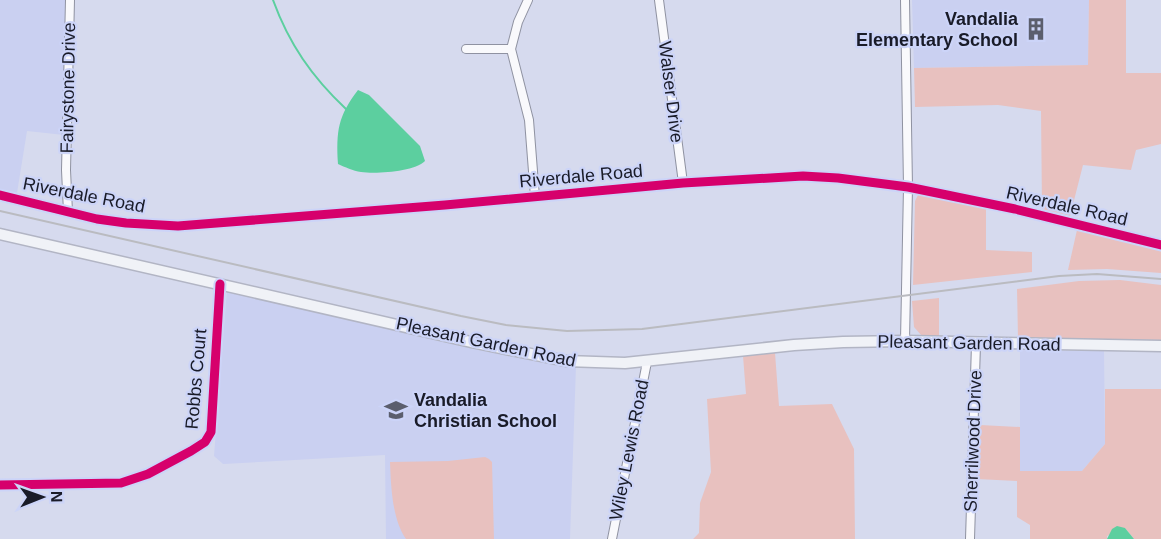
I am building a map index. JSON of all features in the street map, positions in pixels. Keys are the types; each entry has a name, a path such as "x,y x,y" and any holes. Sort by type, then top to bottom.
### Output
{"main road":[{"name":"Pleasant Garden Road","path":"0,234 542,357 590,363 647,362 794,345 905,341 1161,346"}],"street":[{"name":"Fairystone Drive","path":"68,212 66,170 70,0"},
{"path":"528,0 518,22 511,49 529,120 535,197"},
{"name":"Walser Drive","path":"659,0 683,183"},
{"path":"905,0 908,187 905,341"},
{"path":"466,49 511,49"},
{"name":"Riverdale Road","path":"0,195 68,212 126,223 178,225 683,183 803,176 908,187 1015,209 1161,245"},
{"name":"Robbs Court","path":"0,485 121,483 157,469 205,442 211,432 220,284"},
{"name":"Sherrilwood Drive","path":"970,539 976,344"},
{"name":"Wiley Lewis Road","path":"612,539 647,362"}],"shaded area":[{"path":"0,0 65,0 64,135 27,131 17,193 0,189"},
{"path":"912,0 1089,0 1088,65 914,68"},
{"path":"1089,0 1126,0 1126,73 1161,73 1161,144 1136,150 1131,170 1083,165 1070,216 1042,209 1041,111 998,105 915,107 914,68 1088,65"},
{"path":"358,90 369,95 420,146 425,161 404,170 376,173 349,169 338,164 337,142 342,116"},
{"path":"925,193 986,208 986,250 1032,252 1032,272 913,285 915,201 918,195"},
{"path":"1077,230 1161,250 1161,273 1107,269 1068,270"},
{"path":"1120,280 1161,285 1161,340 1018,338 1017,289 1079,281"},
{"name":"Vandalia Christian School","path":"227,289 576,366 570,539 386,539 385,455 223,464 214,456"},
{"path":"939,298 939,336 922,336 914,327 912,301"},
{"path":"1020,350 1104,351 1105,444 1082,471 1020,471"},
{"path":"775,353 779,406 832,404 854,449 855,539 693,539 699,533 700,503 711,472 707,399 746,394 743,356"},
{"path":"1105,389 1161,389 1161,539 1134,539 1125,528 1107,536 1107,539 1030,539 1030,525 1017,517 1017,481 977,479 980,425 1020,427 1020,471 1082,471 1105,444"},
{"path":"485,457 492,462 494,539 406,539 395,512 390,462 448,461"},
{"path":"1117,526 1125,528 1134,539 1107,539 1112,529"}],"waterway":[{"path":"273,0 286,31 303,59 322,85 346,109"}],"railway":[{"path":"0,211 461,316 506,325 567,331 642,329 1059,276 1097,274 1161,279"}],"cycle path":[{"path":"0,195 97,219 178,226 683,183 803,176 908,187 1015,209 1161,245"},
{"path":"0,485 121,483 148,474 205,442 211,432 220,284"}],"place":[{"name":"Vandalia Elementary School","path":"1036,29"},
{"name":"Vandalia Christian School","path":"396,410"}]}
